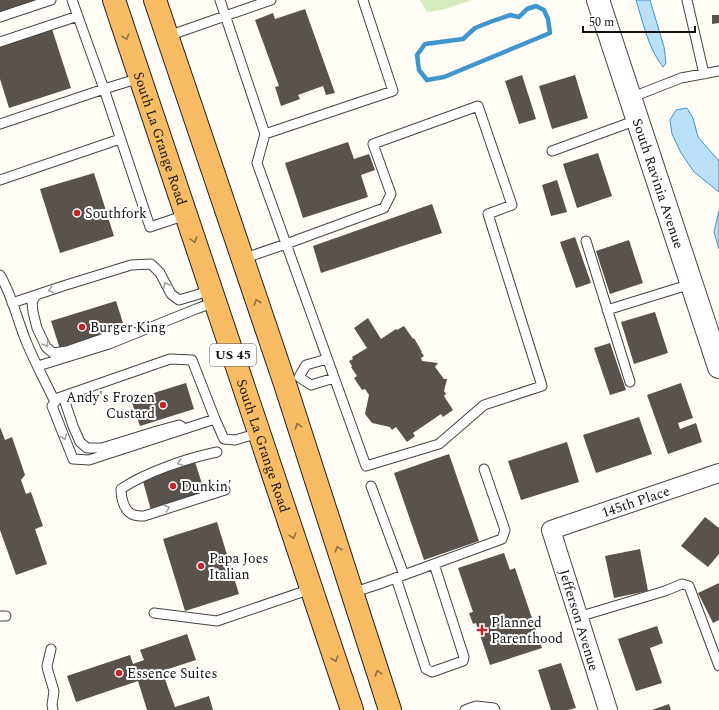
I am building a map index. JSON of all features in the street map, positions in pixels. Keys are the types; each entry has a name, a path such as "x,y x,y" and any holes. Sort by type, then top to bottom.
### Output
{"highway":[{"name":"South La Grange Road","path":"114,0 352,710"},
{"name":"US 45","path":"155,0 242,259 292,379 352,593 390,710"}],"street":[{"name":"South Ravinia Avenue","path":"598,0 719,367"},
{"name":"145th Place","path":"551,530 719,473"},
{"name":"Jefferson Avenue","path":"551,530 608,710"}],"lane":[{"path":"0,16 51,0"},
{"path":"72,0 150,227 186,216"},
{"path":"220,0 265,134 257,163 286,244 327,359 366,466 439,444 484,405 542,386 488,214 512,205 478,106 374,144 391,194 384,208 286,244 242,259"},
{"path":"168,36 271,0"},
{"path":"265,134 393,91 363,0"},
{"path":"687,0 704,74"},
{"path":"0,42 78,16"},
{"path":"630,98 681,78 719,71"},
{"path":"0,124 140,78"},
{"path":"552,151 637,120"},
{"path":"0,180 120,139"},
{"path":"586,241 630,382"},
{"path":"12,303 131,265 151,264 160,273 171,294 179,300 196,295 213,296"},
{"path":"0,275 26,342 55,402"},
{"path":"607,310 692,284"},
{"path":"36,295 32,302 37,328 46,347 53,353 67,351 122,332 136,333"},
{"path":"38,366 109,344 196,308 213,296"},
{"path":"327,359 306,365 292,379 311,386 334,378"},
{"path":"214,419 90,460 73,459 52,406 58,398 170,360 192,360 214,419 224,439 235,440 259,433"},
{"path":"69,394 65,402 80,442 87,448 102,448 179,425 188,428"},
{"path":"217,452 200,455 158,470 131,483 121,490 121,498 126,508 133,515 144,516 225,490"},
{"path":"352,593 400,577 502,539 505,530 484,469"},
{"path":"371,486 400,577 426,669 432,672 463,661 464,657 434,564"},
{"path":"578,617 665,591 682,584 689,586 719,666"},
{"path":"154,613 217,621 311,589"},
{"path":"51,649 47,666 54,691 52,705 53,710"},
{"path":"465,710 476,706 494,708 495,710"}],"green space":[{"path":"420,0 472,0 442,10 427,12"}],"water":[{"path":"636,0 650,0 664,47 666,63 663,67 653,52"},
{"path":"687,108 693,118 698,137 719,161 719,192 694,172 681,153 672,134 670,120 676,110"},
{"path":"719,211 719,249 714,232"}],"building":[{"path":"0,0 39,0 0,13"},
{"path":"305,9 335,93 326,95 323,86 298,95 300,99 281,106 275,87 279,86 255,20 273,13 275,19"},
{"path":"712,15 719,15 719,23 712,24"},
{"path":"52,29 71,88 9,108 0,79 0,46"},
{"path":"522,75 536,119 519,124 505,81"},
{"path":"575,75 588,118 552,129 539,86"},
{"path":"348,142 354,159 369,154 375,170 361,175 368,197 303,218 285,163"},
{"path":"598,153 612,196 577,208 563,164"},
{"name":"Southfork","path":"94,173 114,236 60,253 40,189"},
{"path":"557,180 567,212 551,216 542,185"},
{"path":"432,204 442,233 321,273 313,246"},
{"path":"575,237 591,283 576,288 560,242"},
{"path":"629,240 643,283 610,294 596,251"},
{"name":"Burger King","path":"116,301 123,323 100,330 101,336 60,349 51,321"},
{"path":"655,312 668,353 634,364 621,322"},
{"path":"368,318 381,339 396,329 397,330 404,326 413,339 414,338 422,352 424,356 421,358 422,361 438,363 435,367 444,379 447,379 444,391 446,394 444,396 453,410 443,417 441,414 413,433 415,436 407,442 396,427 392,430 390,427 372,423 365,414 369,395 365,389 362,390 354,378 357,376 349,361 353,359 352,357 367,348 354,328"},
{"path":"610,343 626,390 610,395 594,348"},
{"name":"Andy's Frozen Custard","path":"186,383 194,409 140,426 131,400"},
{"path":"681,383 693,418 678,423 680,429 696,423 702,442 668,454 647,395"},
{"path":"639,417 652,454 596,473 583,435"},
{"path":"0,427 5,440 12,437 25,475 21,480 26,494 31,492 43,526 35,529 47,564 16,575 0,530"},
{"path":"567,442 579,482 521,500 508,461"},
{"path":"449,454 479,541 424,560 394,473"},
{"name":"Dunkin'","path":"195,462 205,493 151,510 142,478"},
{"path":"705,517 719,528 719,554 708,567 681,546"},
{"name":"Papa Joes Italian","path":"217,522 239,594 185,611 163,539"},
{"path":"640,549 648,591 614,598 605,556"},
{"path":"504,553 510,570 515,568 542,648 490,665 476,623 473,624 469,613 473,612 458,568"},
{"path":"719,583 719,620 713,623 698,593"},
{"path":"657,626 663,643 650,648 662,683 636,691 618,639"},
{"name":"Essence Suites","path":"187,634 196,660 162,671 175,707 209,696 213,710 147,710 138,681 76,702 67,676 130,655 133,664 144,660 140,650"},
{"path":"561,663 576,708 568,710 551,710 538,670"},
{"path":"669,704 671,710 652,710"}],"waterway":[{"path":"536,6 544,10 548,19 550,33 444,77 427,80 419,70 417,55 425,44 463,39 475,28 510,15 519,17 527,9 536,6"}],"place":[{"name":"Southfork","path":"77,213"},
{"name":"Burger King","path":"82,327"},
{"name":"Andy's Frozen Custard","path":"163,405"},
{"name":"Dunkin'","path":"173,486"},
{"name":"Papa Joes Italian","path":"201,566"},
{"name":"Planned Parenthood","path":"482,630"},
{"name":"Essence Suites","path":"119,673"}]}
